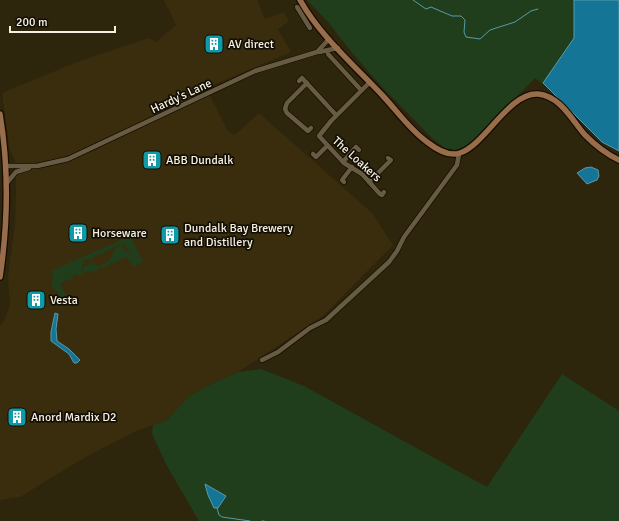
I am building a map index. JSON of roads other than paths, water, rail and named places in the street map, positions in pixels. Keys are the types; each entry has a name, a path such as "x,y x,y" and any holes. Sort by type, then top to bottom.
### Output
{"main road":[{"path":"300,0 310,16 329,38 425,141 447,153 459,154 469,149 515,104 528,96 536,94 551,98 559,104 593,142 619,160"},
{"path":"0,114 6,166 6,226 0,277"}],"street":[{"path":"297,7 310,28"},
{"path":"304,20 310,16"},
{"path":"317,52 329,38"},
{"name":"Hardy's Lane","path":"6,184 16,172 57,162 94,147 255,71 317,52 338,48"},
{"path":"328,54 361,90"},
{"path":"299,80 302,78 336,115"},
{"name":"The Loakers","path":"370,82 320,133 320,139 343,162 362,174 382,195 384,192"},
{"path":"307,83 287,103 285,110 287,114 308,131 311,128"},
{"path":"313,154 316,157 327,146"},
{"path":"343,162 356,147 359,150"},
{"path":"262,360 278,352 310,328 326,320 389,262 397,251 404,237 457,165 459,154"},
{"path":"369,182 386,166 390,160 388,158"},
{"name":"Hardy's Lane","path":"6,166 37,166"},
{"path":"344,182 342,180 352,167"}],"water":[{"path":"574,0 619,0 619,151 602,142 543,83 574,38"},
{"path":"591,167 598,170 599,176 597,180 587,184 577,173 585,168"},
{"path":"55,313 58,314 56,329 57,341 69,349 80,360 77,363 74,363 69,354 51,341 51,332"},
{"path":"205,484 226,496 218,508 214,508"}],"waterway":[{"path":"413,0 426,9 431,7 452,16 461,16 465,20 464,32 466,37 480,39 490,30 515,22 531,11 538,9"},
{"path":"217,508 219,515 222,517 250,521"}],"place":[{"name":"AV direct","path":"214,44"},
{"name":"ABB Dundalk","path":"152,160"},
{"name":"Horseware","path":"78,233"},
{"name":"Dundalk Bay Brewery and Distillery","path":"170,235"},
{"name":"Vesta","path":"36,300"},
{"name":"Anord Mardix D2","path":"17,417"}]}
